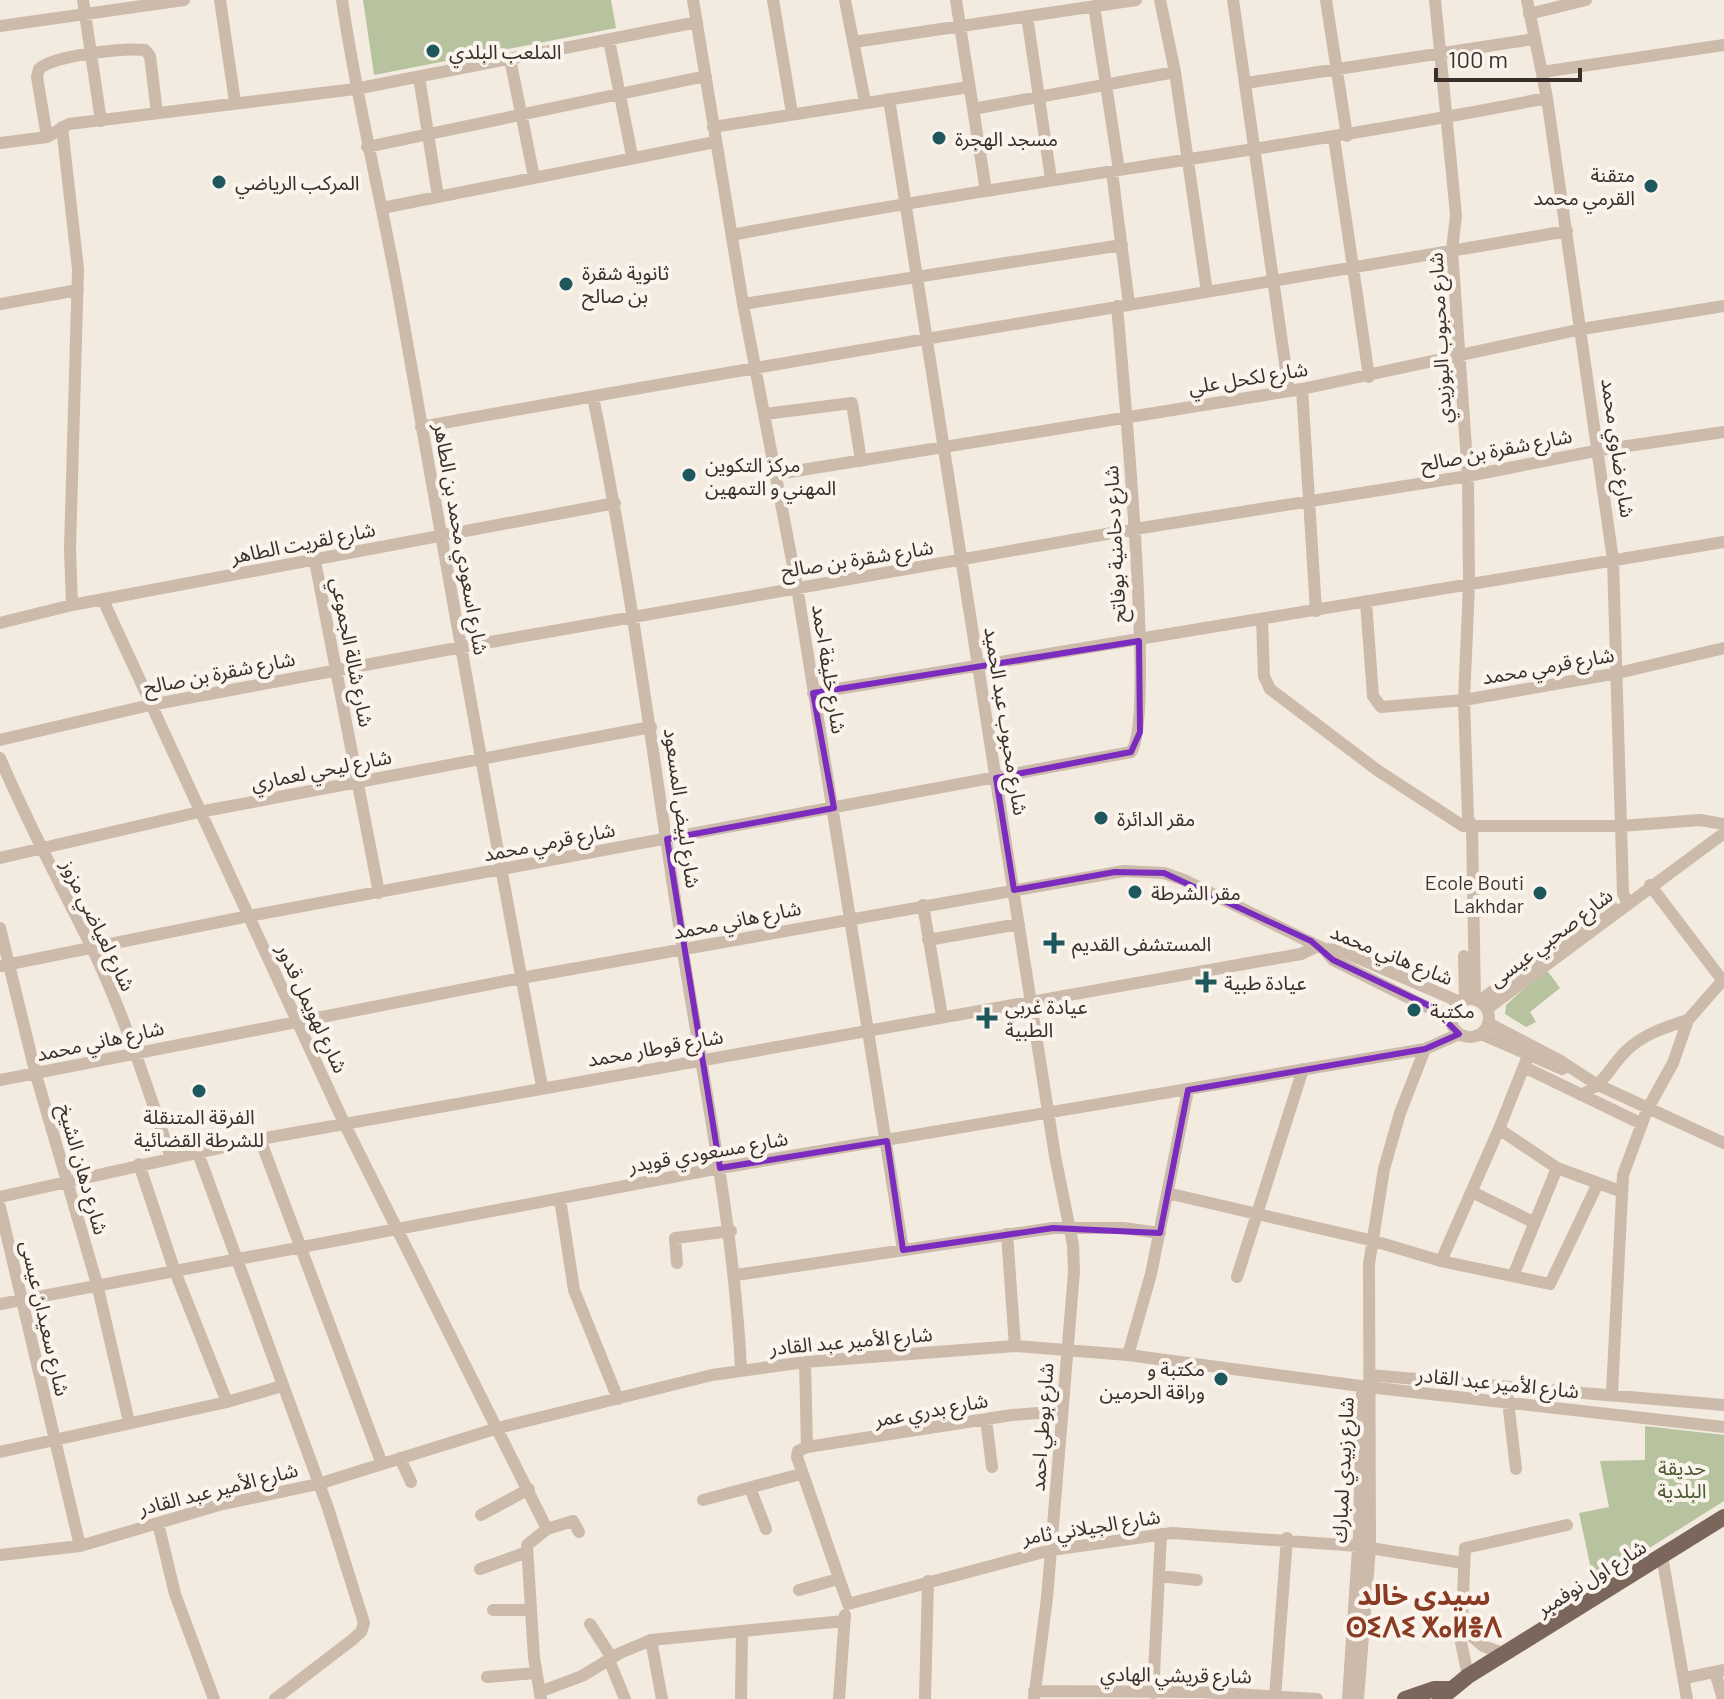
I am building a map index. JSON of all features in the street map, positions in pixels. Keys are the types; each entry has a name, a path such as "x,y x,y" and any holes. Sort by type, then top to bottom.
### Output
{"main road":[{"name":"شارع اول نوفمبر","path":"1445,1694 1468,1676 1724,1517"},
{"path":"1405,1699 1434,1689 1445,1694"}],"street":[{"path":"0,26 84,7 184,0"},
{"path":"220,0 235,102"},
{"name":"شارع اسعودي محمد بن الطاهر","path":"342,0 355,89 382,208 462,647 478,760 542,1086"},
{"name":"شارع خليفة احمد","path":"693,0 743,304 797,587 903,1250"},
{"path":"773,0 792,113"},
{"path":"845,0 865,102"},
{"path":"956,0 986,191"},
{"path":"854,42 1027,16 1063,5 1094,6 1136,0"},
{"path":"1160,0 1175,72 1207,292"},
{"path":"1233,0 1273,281 1296,390 1309,502 1316,611"},
{"path":"1326,0 1337,70 1351,269 1369,377"},
{"name":"شارع محبوب البوزيدي","path":"1435,0 1456,224 1452,250 1462,356 1468,476 1469,585 1464,700 1468,824"},
{"name":"شارع ضاوي محمد","path":"1527,0 1547,98 1600,450 1613,560 1621,826 1629,899"},
{"path":"1529,14 1586,0"},
{"name":"شارع دحامنية بوفاتح","path":"1094,6 1106,84 1122,245 1139,641 1138,741 1131,752 1106,759"},
{"path":"84,7 101,121"},
{"path":"1027,16 1051,179"},
{"path":"0,143 47,137 62,127 101,121 355,89 697,22"},
{"path":"1246,83 1534,39"},
{"path":"609,40 632,156"},
{"path":"1542,72 1724,45"},
{"path":"47,137 37,72 45,64 91,54 137,49 148,52 157,113"},
{"path":"510,59 534,177"},
{"path":"973,109 1175,72"},
{"path":"367,147 706,76"},
{"path":"419,77 438,197"},
{"path":"713,127 969,87"},
{"path":"732,235 904,202 1341,137 1547,98"},
{"name":"شارع محبوب عبد الحميد","path":"889,99 924,340 1074,1257 1067,1349"},
{"path":"62,127 78,239 70,549 72,605"},
{"path":"382,208 632,156 715,142"},
{"path":"421,427 754,365 924,340 1567,231"},
{"path":"743,304 1122,245"},
{"path":"0,304 78,290"},
{"name":"شارع لكحل علي","path":"777,474 1296,390 1369,377 1582,329 1724,306"},
{"name":"شارع لبيض المسعود","path":"593,397 615,503 683,950 731,1231 741,1369"},
{"path":"765,414 852,403 861,461"},
{"name":"شارع شقرة بن صالح","path":"0,740 150,705 337,669 1135,529 1724,432"},
{"name":"شارع لقريت الطاهر","path":"0,623 72,605 615,503"},
{"path":"813,693 1724,542"},
{"name":"شارع شالة الجموعي","path":"315,561 379,893"},
{"name":"شارع لهويمل قدور","path":"103,600 345,1125 547,1529"},
{"name":"شارع قرمي محمد","path":"1366,602 1377,706 1464,700 1618,673 1724,648"},
{"path":"1262,619 1264,676 1270,689 1387,778 1468,824 1621,826 1700,820 1724,824"},
{"name":"شارع ليحي لعماري","path":"0,858 199,812 651,727"},
{"name":"شارع لعياضي مزوز","path":"0,758 39,849 91,947 136,1051 171,1158"},
{"name":"شارع قرمي محمد","path":"5,965 249,916 1106,759"},
{"path":"1468,824 1473,1003"},
{"path":"1468,824 1473,1003 1485,1029 1526,1061 1581,1095 1642,1124"},
{"name":"شارع صحبي عيسى","path":"1473,1003 1724,833"},
{"name":"شارع هاني محمد","path":"0,1080 521,978 1115,872 1164,873 1204,887 1321,948 1339,950 1473,1003"},
{"path":"1612,1393 1620,1191 1629,1155 1647,1110 1673,1063 1688,1020 1723,980 1650,885"},
{"name":"شارع صحبي عيسى","path":"1473,1003 1629,899"},
{"path":"923,905 942,1016"},
{"path":"928,940 1019,924"},
{"name":"شارع دهان الشيخ","path":"0,928 5,965 97,1284 129,1422"},
{"path":"1321,948 1333,960 1451,1019 1459,1034 1468,1037 1485,1029"},
{"name":"شارع قوطار محمد","path":"0,1197 260,1139 1321,948"},
{"name":"شارع صحبي عيسى","path":"1472,964 1485,982 1509,977"},
{"path":"1451,1019 1473,1003"},
{"path":"1581,1095 1599,1086 1632,1046 1654,1031 1688,1020"},
{"path":"1485,1029 1647,1110 1724,1143"},
{"name":"شارع مسعودي قويدر","path":"0,1304 720,1168 1425,1049 1459,1034"},
{"name":"شارع زبيدي لمبارك","path":"1348,1699 1364,1547 1362,1394 1368,1381 1369,1264 1390,1147 1425,1049"},
{"path":"1526,1061 1584,1077"},
{"path":"1441,1261 1474,1193 1526,1061"},
{"path":"1237,1277 1303,1069"},
{"path":"1128,1355 1160,1233 1188,1090"},
{"path":"1499,1129 1557,1168 1620,1191"},
{"path":"260,1139 382,1464"},
{"path":"198,1153 318,1484 364,1623 361,1632 297,1686 275,1699"},
{"path":"139,1164 174,1269 227,1402"},
{"path":"1513,1276 1557,1168"},
{"path":"1167,1193 1374,1241 1441,1261 1551,1283 1598,1183"},
{"path":"1474,1193 1533,1222"},
{"path":"560,1199 574,1290 618,1399"},
{"name":"شارع سعيدان عيسى","path":"0,1207 19,1299 80,1546"},
{"path":"736,1275 1069,1227 1160,1233"},
{"path":"677,1263 675,1238 731,1231"},
{"path":"1007,1234 1015,1346"},
{"name":"شارع الأمير عبد القادر","path":"0,1555 80,1546 219,1505 318,1484 498,1428 741,1369 1015,1346 1368,1381 1724,1427"},
{"name":"شارع بوطي احمد","path":"1034,1695 1051,1550 1067,1349"},
{"path":"805,1362 807,1447 797,1454 801,1474 848,1604 839,1699"},
{"name":"شارع الأمير عبد القادر","path":"1368,1381 1612,1393 1724,1405"},
{"path":"0,1452 227,1402 282,1386"},
{"path":"1506,1386 1516,1469"},
{"name":"شارع بدري عمر","path":"807,1447 986,1419 1062,1411"},
{"path":"986,1419 992,1467"},
{"path":"400,1458 411,1482"},
{"path":"703,1500 801,1474"},
{"path":"750,1488 766,1529"},
{"path":"481,1515 529,1489"},
{"path":"579,1532 573,1521 547,1529 527,1543 536,1673 542,1695 651,1640 844,1621"},
{"path":"158,1523 175,1594 214,1699"},
{"path":"1468,1676 1463,1661 1463,1563 1466,1547 1567,1525"},
{"path":"1153,1693 1161,1534"},
{"name":"شارع الجيلاني ثامر","path":"848,1604 1051,1550 1161,1534 1287,1538 1463,1563"},
{"path":"1275,1697 1287,1538"},
{"path":"1358,1699 1364,1547"},
{"path":"480,1569 527,1552"},
{"path":"1662,1556 1687,1699"},
{"path":"1159,1576 1197,1580"},
{"path":"799,1590 838,1579"},
{"path":"925,1699 928,1581"},
{"path":"493,1610 530,1610"},
{"path":"590,1624 610,1659 625,1699"},
{"path":"1463,1629 1483,1646 1505,1654"},
{"path":"741,1699 742,1633"},
{"path":"651,1640 662,1699"},
{"path":"1685,1678 1719,1671 1723,1699"},
{"path":"487,1677 536,1673"},
{"path":"297,1686 303,1699"},
{"name":"شارع قريشي الهادي","path":"1034,1695 1153,1693 1317,1699"}],"highlighted area":[{"path":"1139,641 1140,732 1131,752 996,778 1014,890 1115,872 1164,873 1311,941 1333,960 1432,1007 1459,1034 1425,1049 1188,1090 1160,1233 1053,1228 903,1250 887,1141 720,1168 667,839 834,808 813,693"}],"green space":[{"name":"الملعب البلدي","path":"363,0 611,0 616,28 374,75"},
{"path":"1546,969 1560,988 1530,1012 1536,1022 1526,1027 1505,1014 1506,1005"},
{"name":"حديقة البلدية","path":"1645,1426 1724,1435 1724,1501 1594,1583 1579,1513 1609,1507 1600,1461 1645,1460"}],"place":[{"name":"الملعب البلدي","path":"433,51"},
{"name":"مسجد الهجرة","path":"939,138"},
{"name":"المركب الرياضي","path":"219,182"},
{"name":"متقنة القرمي محمد","path":"1651,186"},
{"name":"ثانوية شقرة بن صالح","path":"566,284"},
{"name":"مركز التكوين المهني و التمهين","path":"689,475"},
{"name":"مقر الدائرة","path":"1101,818"},
{"name":"مقر الشرطة","path":"1135,892"},
{"name":"Ecole Bouti Lakhdar","path":"1540,893"},
{"name":"المستشفى القديم","path":"1054,943"},
{"name":"عيادة طبية","path":"1206,982"},
{"name":"مكتبة","path":"1414,1010"},
{"name":"عيادة غربي الطبية","path":"987,1018"},
{"name":"الفرقة المتنقلة للشرطة القضائية","path":"199,1091"},
{"name":"مكتبة و وراقة الحرمين","path":"1221,1379"}],"district":[{"name":"سيدي خالد ⵙⵉⴷⵉ ⵅⴰⵍⴻⴷ","path":"1424,1610"}]}
